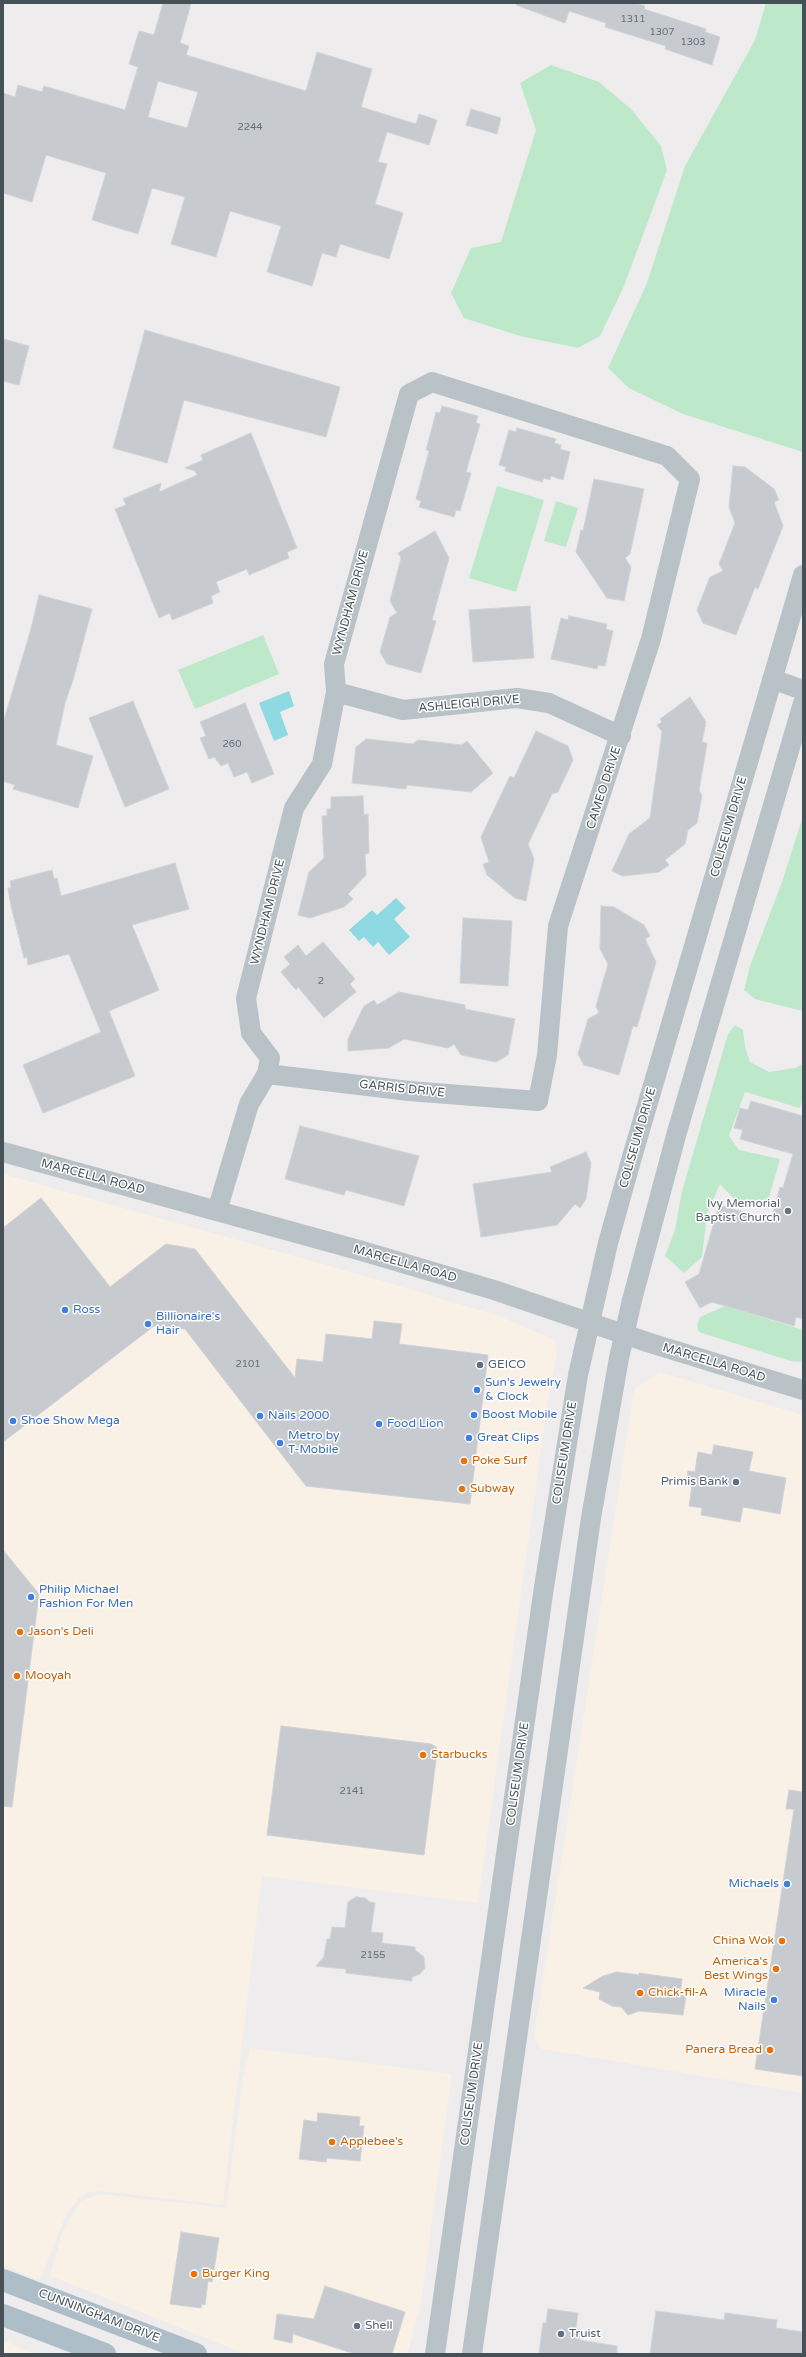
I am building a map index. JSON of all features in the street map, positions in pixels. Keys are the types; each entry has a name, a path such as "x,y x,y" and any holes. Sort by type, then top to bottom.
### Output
{"main road":[{"name":"CUNNINGHAM DRIVE","path":"3,2280 196,2354"},
{"path":"3,2315 105,2354"}],"street":[{"name":"WYNDHAM DRIVE","path":"217,1211 249,1104 267,1074 270,1058 251,1033 246,998 294,808 322,764 336,692 334,664 409,394 432,382 667,456 690,479"},
{"name":"CAMEO DRIVE","path":"538,1101 547,1055 558,926 621,736 651,639 690,479"},
{"name":"COLISEUM DRIVE","path":"435,2354 544,1587 569,1422 589,1323 608,1243 632,1157 803,575"},
{"path":"772,679 803,690"},
{"name":"ASHLEIGH DRIVE","path":"336,692 403,710 517,698 549,703 621,736"},
{"path":"472,2354 591,1518 625,1334 652,1222 674,1140 803,703"},
{"name":"GARRIS DRIVE","path":"267,1074 409,1091 538,1101"},
{"name":"MARCELLA ROAD","path":"3,1152 487,1288 589,1323 803,1390"}],"shaded area":[{"path":"3,1174 379,1280 499,1316 555,1340 557,1353 547,1407 478,1903 262,1876 223,2205 102,2191 87,2192 78,2199 67,2213 40,2280 3,2266"},
{"path":"660,1372 803,1415 803,2093 542,2049 534,2038 634,1389"},
{"path":"250,2048 452,2074 420,2310 407,2354 245,2354 50,2276 62,2233 81,2201 100,2194 226,2208 243,2078"},
{"path":"3,2340 35,2354 3,2354"}],"green space":[{"path":"766,3 803,3 803,452 683,414 629,388 608,368 647,283 685,166 755,40"},
{"path":"551,65 599,82 631,109 661,146 667,170 624,286 600,336 578,348 520,336 464,318 451,293 471,248 501,242 536,130 520,83"},
{"path":"497,486 544,500 516,592 469,578"},
{"path":"556,501 578,508 566,547 544,541"},
{"path":"263,635 279,674 195,709 178,670"},
{"path":"803,816 803,1011 755,999 744,990 750,966 782,882"},
{"path":"735,1025 743,1030 745,1047 750,1062 769,1072 795,1068 803,1064 803,1099 800,1108 745,1092 729,1136 739,1150 780,1159 766,1208 738,1203 720,1184 707,1213 702,1257 684,1273 665,1256 675,1230 682,1191 728,1034"},
{"path":"725,1306 803,1330 803,1362 791,1361 699,1332 697,1326 700,1317"}],"water":[{"path":"289,691 294,706 280,712 288,735 274,741 259,703"},
{"path":"396,898 406,908 394,919 410,937 389,955 378,942 373,947 364,937 359,941 349,930 372,910 377,915"}],"building":[{"path":"163,3 191,3 180,43 189,46 186,55 306,91 317,52 372,69 361,107 416,124 419,114 437,120 429,145 387,132 378,162 387,164 375,204 403,213 389,259 340,244 336,257 322,253 312,286 267,272 281,226 230,211 216,257 171,244 185,197 152,188 138,234 92,220 106,173 46,155 32,202 3,193 3,93 15,97 18,85 42,92 44,86 125,110 138,67 129,64 139,31 154,35","holes":["158,81 198,92 187,128 148,117"]},
{"path":"517,3 635,3 645,6 644,9 706,29 705,32 720,37 712,65 665,49 666,46 605,27 606,23 569,11 565,23 516,5"},
{"path":"471,109 501,118 497,134 466,125"},
{"path":"145,330 340,387 326,437 184,400 167,463 113,448"},
{"path":"3,339 29,346 19,385 3,381"},
{"path":"442,406 478,416 476,423 480,424 466,472 471,473 460,511 456,510 454,517 419,507 421,501 416,499 429,451 426,450 436,412 440,413"},
{"path":"517,428 556,439 554,443 561,445 560,449 570,452 563,480 551,476 550,480 544,478 542,482 505,471 506,467 499,465 509,430 516,432"},
{"path":"251,433 297,548 287,552 289,558 249,575 247,569 216,582 220,592 211,596 213,603 172,620 170,613 159,618 115,509 126,505 123,499 161,483 159,492 197,475 195,471 185,468 203,460 201,455"},
{"path":"733,466 745,467 774,489 779,500 774,502 783,526 758,589 755,587 736,635 703,623 697,610 710,577 723,571 719,564 735,523 729,507"},
{"path":"594,479 644,489 630,554 625,558 631,567 624,601 607,598 576,552 581,530 583,531"},
{"path":"435,531 449,558 432,620 436,621 421,673 387,664 380,652 390,617 397,613 390,601 401,558 398,553"},
{"path":"39,595 92,609 73,680 65,703 56,745 93,756 78,808 13,789 15,785 3,781 3,723 31,629"},
{"path":"530,606 534,658 473,662 469,610"},
{"path":"569,616 607,624 606,629 613,631 605,666 598,665 597,669 551,659 561,618 568,620"},
{"path":"690,697 706,722 702,742 707,743 699,791 702,795 697,823 688,830 685,844 665,860 669,865 659,872 623,876 612,871 629,834 650,818 662,732 657,725 662,722 660,719"},
{"path":"133,701 169,789 125,807 89,718"},
{"path":"245,703 274,774 252,783 247,772 234,777 228,763 221,766 214,757 209,759 200,738 206,736 200,722"},
{"path":"536,731 568,746 573,760 558,792 552,794 528,844 534,859 526,901 515,898 487,875 483,864 489,862 481,837 510,776 514,778"},
{"path":"366,739 413,744 418,740 462,745 467,741 493,773 471,792 407,785 406,789 352,783 356,747"},
{"path":"363,796 364,815 368,814 369,853 365,854 366,875 348,894 353,899 344,907 310,918 298,915 309,872 324,858 322,816 327,816 327,809 331,809 331,797"},
{"path":"175,863 189,909 132,925 159,990 109,1011 135,1076 43,1113 23,1065 101,1032 69,954 28,965 27,957 24,958 11,906 8,888 11,888 10,881 52,870 54,879 57,878 61,896"},
{"path":"601,906 614,907 644,925 650,936 645,939 656,962 637,1027 633,1026 619,1075 584,1065 578,1054 588,1019 599,1013 596,1006 608,964 600,949"},
{"path":"463,918 512,921 508,986 460,983"},
{"path":"323,942 355,979 350,984 356,992 324,1018 298,987 296,990 281,972 290,964 284,957 298,945 306,956"},
{"path":"399,992 465,1005 465,1009 515,1019 508,1055 496,1062 461,1055 454,1044 448,1048 404,1039 389,1048 348,1051 348,1039 364,1006 374,1000 377,1005"},
{"name":"Ivy Memorial Baptist Church","path":"751,1101 803,1116 803,1319 796,1317 794,1326 712,1302 700,1308 685,1282 699,1274 719,1205 771,1220 780,1187 783,1188 793,1154 740,1139 743,1130 734,1128 740,1108 748,1110"},
{"path":"300,1126 419,1156 404,1206 346,1190 344,1195 285,1179"},
{"path":"586,1152 591,1163 586,1199 580,1208 575,1204 557,1225 481,1237 473,1184 552,1172 550,1167"},
{"path":"41,1198 110,1287 166,1244 195,1249 295,1378 297,1359 323,1362 326,1334 372,1339 374,1321 402,1324 399,1344 488,1355 470,1504 306,1486 185,1329 154,1326 3,1442 3,1228"},
{"name":"Primis Bank","path":"714,1445 753,1452 749,1471 786,1478 780,1514 743,1507 740,1522 701,1515 702,1508 689,1506 692,1486 686,1485 688,1471 695,1472 698,1452 712,1455"},
{"path":"3,1550 39,1594 12,1807 3,1806"},
{"path":"281,1726 431,1744 436,1747 437,1752 424,1855 267,1835"},
{"path":"789,1790 803,1792 803,2076 755,2069 794,1809 786,1809"},
{"path":"356,1897 365,1898 370,1902 375,1903 371,1932 383,1933 382,1943 415,1947 415,1950 424,1957 425,1968 420,1974 412,1977 412,1981 346,1973 346,1969 316,1966 324,1957 327,1939 330,1939 332,1927 345,1928 348,1902"},
{"name":"Chick-fil-A","path":"617,1972 639,1975 639,1973 682,1979 680,1995 686,1996 683,2015 639,2011 628,2015 621,2007 612,2006 599,1999 600,1992 583,1988 603,1976"},
{"name":"Applebee's","path":"318,2113 360,2117 359,2126 364,2126 360,2161 327,2158 326,2162 299,2159 304,2120 317,2122"},
{"name":"Burger King","path":"181,2232 219,2238 212,2282 208,2281 205,2305 202,2304 201,2308 170,2304"},
{"name":"Shell","path":"325,2286 405,2312 392,2354 355,2354 293,2334 292,2343 274,2339 277,2314 314,2319"},
{"name":"Truist","path":"548,2309 578,2313 576,2329 580,2329 579,2340 617,2346 617,2354 539,2354 543,2323 546,2323"},
{"path":"656,2311 724,2320 725,2313 777,2320 776,2328 803,2332 803,2354 650,2354"}],"place":[{"name":"Ivy Memorial Baptist Church","path":"788,1211"},
{"name":"Ross","path":"65,1310"},
{"name":"Billionaire's Hair","path":"148,1324"},
{"name":"GEICO","path":"480,1365"},
{"name":"Sun’s Jewelry & Clock","path":"477,1390"},
{"name":"Boost Mobile","path":"474,1415"},
{"name":"Nails 2000","path":"260,1416"},
{"name":"Shoe Show Mega","path":"13,1421"},
{"name":"Food Lion","path":"379,1424"},
{"name":"Great Clips","path":"469,1438"},
{"name":"Metro by T-Mobile","path":"280,1443"},
{"name":"Poke Surf","path":"464,1461"},
{"name":"Primis Bank","path":"736,1482"},
{"name":"Subway","path":"462,1489"},
{"name":"Philip Michael Fashion For Men","path":"31,1597"},
{"name":"Jason's Deli","path":"20,1632"},
{"name":"Mooyah","path":"17,1676"},
{"name":"Starbucks","path":"423,1755"},
{"name":"Michaels","path":"787,1884"},
{"name":"China Wok","path":"782,1941"},
{"name":"America's Best Wings","path":"776,1969"},
{"name":"Chick-fil-A","path":"640,1993"},
{"name":"Miracle Nails","path":"774,2000"},
{"name":"Panera Bread","path":"770,2050"},
{"name":"Applebee's","path":"332,2142"},
{"name":"Burger King","path":"194,2274"},
{"name":"Shell","path":"357,2326"},
{"name":"Truist","path":"561,2334"}]}
